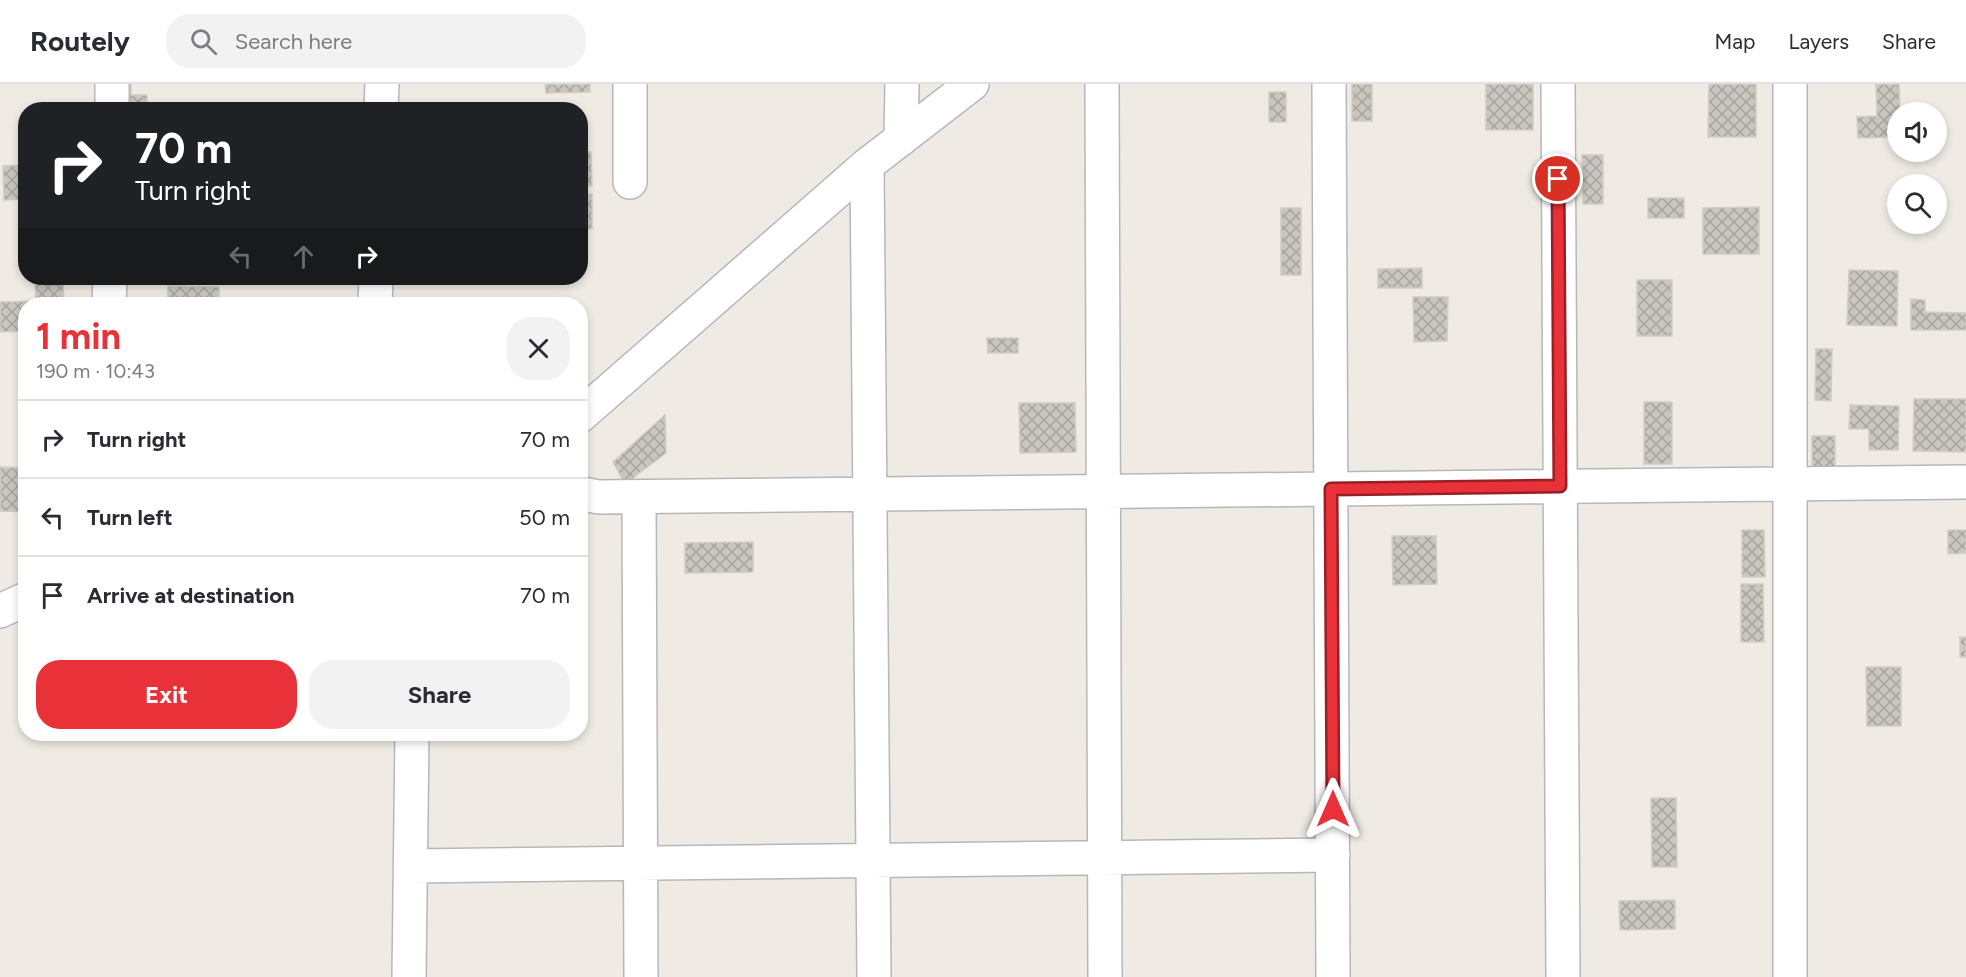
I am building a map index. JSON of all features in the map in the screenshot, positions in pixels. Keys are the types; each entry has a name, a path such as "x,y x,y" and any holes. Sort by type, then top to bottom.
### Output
{"street":[{"path":"112,84 112,102"},
{"path":"381,102 382,84"},
{"path":"630,84 630,182"},
{"path":"902,84 902,139"},
{"path":"588,409 867,165 972,84"},
{"path":"1102,84 1104,977"},
{"path":"1329,84 1333,977"},
{"path":"1558,84 1563,977"},
{"path":"1790,84 1791,977"},
{"path":"867,165 874,977"},
{"path":"588,495 639,497 1966,482"},
{"path":"639,497 641,977"},
{"path":"0,611 18,603"},
{"path":"409,977 412,741"},
{"path":"411,866 1333,855"}],"building":[{"path":"118,84 131,84 131,95 147,95 147,102 118,102"},
{"path":"545,84 590,84 590,92 546,93"},
{"path":"1352,84 1372,84 1372,121 1352,121"},
{"path":"1486,84 1533,84 1533,130 1486,130"},
{"path":"1709,84 1756,84 1756,137 1708,137"},
{"path":"1876,84 1899,84 1900,102 1887,102 1887,137 1858,138 1857,117 1877,116"},
{"path":"1269,92 1286,92 1286,122 1269,122"},
{"path":"588,152 591,152 592,186 588,186"},
{"path":"1582,155 1603,155 1603,204 1583,204"},
{"path":"18,165 18,199 4,200 3,166"},
{"path":"588,194 592,194 592,229 588,229"},
{"path":"1648,198 1684,198 1684,218 1648,218"},
{"path":"1759,207 1759,254 1703,254 1703,208"},
{"path":"1281,208 1301,208 1301,275 1281,275"},
{"path":"1422,268 1422,288 1378,288 1378,269"},
{"path":"1849,270 1898,271 1897,326 1847,325"},
{"path":"1637,280 1672,280 1672,336 1637,336"},
{"path":"35,285 63,285 64,297 36,297"},
{"path":"168,286 219,287 219,297 167,297"},
{"path":"1413,297 1448,297 1447,341 1414,342"},
{"path":"1911,299 1925,300 1925,312 1966,313 1966,330 1911,330"},
{"path":"0,302 18,302 18,331 0,332"},
{"path":"987,338 1018,338 1018,353 988,353"},
{"path":"1816,349 1832,349 1831,401 1815,400"},
{"path":"1914,399 1966,399 1966,452 1913,451"},
{"path":"1644,402 1672,402 1672,464 1644,464"},
{"path":"1019,403 1075,403 1076,452 1020,453"},
{"path":"1850,405 1899,406 1898,450 1869,450 1869,429 1849,429"},
{"path":"665,415 666,453 625,484 613,462"},
{"path":"1812,436 1835,436 1835,470 1812,470"},
{"path":"0,467 18,468 18,512 0,511"},
{"path":"1742,530 1764,530 1765,577 1742,577"},
{"path":"1948,530 1966,530 1966,553 1948,554"},
{"path":"1392,536 1436,536 1437,584 1393,585"},
{"path":"753,542 753,572 685,573 685,543"},
{"path":"1741,584 1763,584 1764,642 1741,642"},
{"path":"1960,637 1966,637 1966,657 1960,657"},
{"path":"1866,667 1901,667 1901,726 1867,726"},
{"path":"1651,798 1676,798 1677,867 1652,867"},
{"path":"1675,900 1675,929 1620,930 1619,901"}],"route":[{"path":"1333,809 1331,489 1560,486 1558,179"}]}
